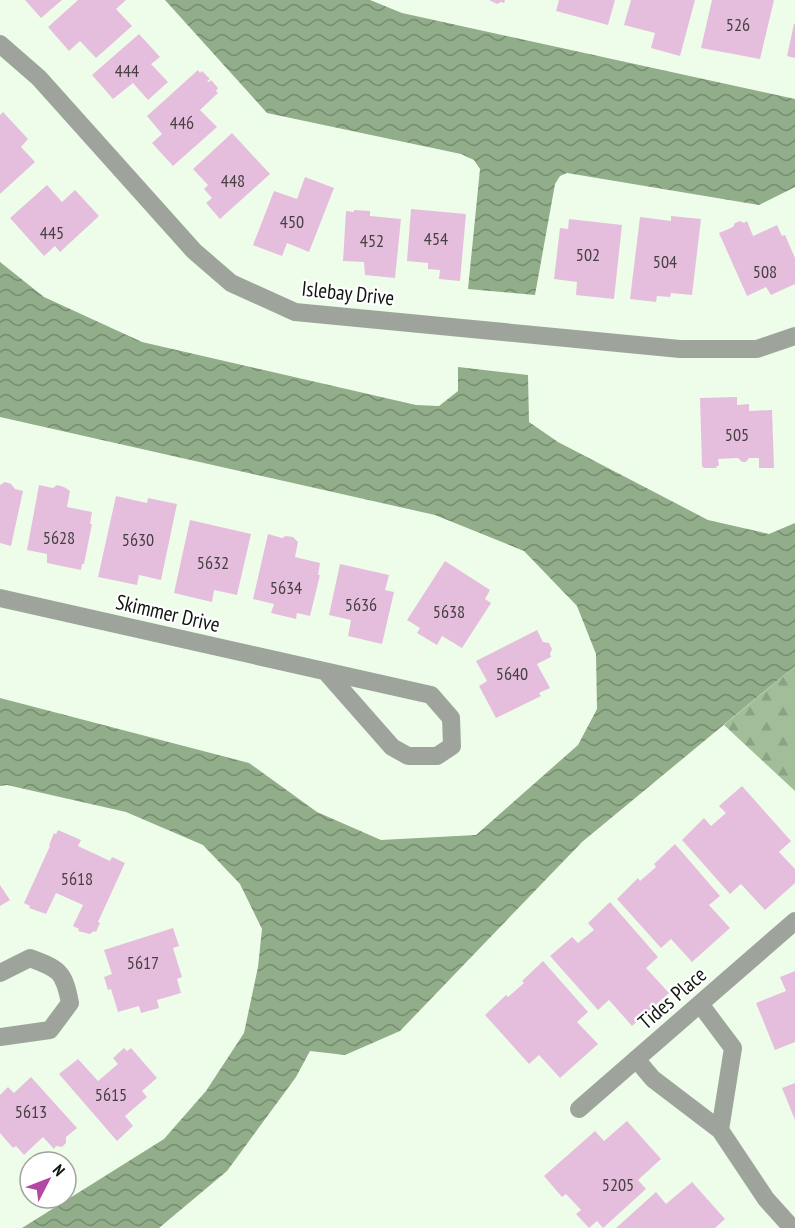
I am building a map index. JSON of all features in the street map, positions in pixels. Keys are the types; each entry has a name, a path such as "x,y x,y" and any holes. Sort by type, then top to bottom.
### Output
{"street":[{"name":"Islebay Drive","path":"0,44 39,78 194,251 231,283 295,312 680,349 757,349 795,336"},
{"name":"Skimmer Drive","path":"0,598 431,695 451,718 452,746 436,756 408,756 392,747 326,672"},
{"name":"Tides Place","path":"579,1109 795,921"},
{"path":"0,973 3,969 30,958 55,968 67,986 70,1003 50,1030 0,1037"},
{"path":"700,1004 733,1048 720,1130"},
{"path":"636,1059 653,1079 720,1130 766,1199 792,1228"}],"green space":[{"path":"795,666 795,791 724,725"}],"water":[{"path":"165,0 370,0 402,13 795,99 795,187 759,205 567,173 560,176 555,184 535,295 468,289 480,169 474,160 461,154 267,113"},
{"path":"0,262 44,297 142,342 416,405 439,406 458,391 458,367 528,375 529,422 558,442 708,520 769,534 795,523 795,666 582,842 400,1031 345,1055 310,1051 296,1077 227,1171 159,1228 22,1228 51,1210 78,1210 78,1193 164,1139 206,1091 244,1033 258,967 262,929 240,884 203,845 126,812 7,785 0,786 0,698 249,763 317,812 381,840 476,835 578,745 597,709 596,654 577,606 524,551 435,515 0,417"}],"building":[{"path":"25,0 62,0 41,18"},
{"path":"78,0 126,0 116,9 132,26 96,58 80,41 69,51 48,27"},
{"path":"489,0 505,0 504,3 497,4"},
{"path":"559,0 615,0 608,25 556,11"},
{"path":"631,0 695,0 680,56 651,48 655,33 624,25"},
{"path":"712,0 774,0 760,59 701,48"},
{"path":"795,24 795,58 787,56"},
{"path":"139,34 160,57 151,64 168,82 148,100 133,83 113,99 92,75"},
{"path":"198,70 210,79 207,81 211,80 218,88 216,91 218,93 200,110 217,127 173,166 152,143 162,134 147,116"},
{"path":"3,112 28,139 21,147 35,162 0,194 0,115"},
{"path":"232,133 270,174 220,219 206,203 212,198 204,189 208,185 193,169"},
{"path":"305,177 334,188 309,252 287,243 282,256 253,245 274,191 297,199"},
{"path":"47,185 62,202 75,190 99,216 60,252 55,246 44,256 10,218"},
{"path":"411,209 466,214 460,281 439,279 440,270 428,269 428,263 407,261"},
{"path":"354,210 370,211 370,216 401,219 395,278 365,275 364,262 343,261 346,211 354,212"},
{"path":"671,216 701,219 692,295 671,293 670,297 657,296 656,302 630,299 640,217 671,221"},
{"path":"569,219 622,225 614,299 576,295 577,282 554,279 560,228 568,229"},
{"path":"740,221 744,223 747,221 753,236 777,225 782,236 785,235 795,258 795,284 771,295 766,287 747,296 719,233"},
{"path":"737,397 737,405 749,404 749,411 772,410 774,468 759,468 759,458 749,458 746,462 738,458 718,459 717,468 702,466 700,398"},
{"path":"5,482 23,491 11,546 0,543 0,485"},
{"path":"39,485 53,488 57,485 64,487 70,491 67,507 92,512 90,524 92,524 81,570 47,563 47,554 27,550"},
{"path":"116,496 147,503 148,498 177,504 161,580 139,575 137,585 98,577"},
{"path":"190,520 251,534 237,595 214,590 212,602 174,593"},
{"path":"268,534 282,538 293,537 298,542 295,557 320,563 318,575 320,575 310,616 297,613 296,619 271,613 274,604 253,599"},
{"path":"445,561 490,590 485,599 491,603 462,648 442,636 437,645 417,633 420,628 407,620"},
{"path":"340,564 389,575 385,590 394,592 382,644 348,636 351,620 329,615"},
{"path":"537,630 543,642 549,643 552,649 551,657 537,664 550,688 539,693 541,696 496,718 479,686 487,681 476,661"},
{"path":"742,786 791,841 779,852 795,869 795,883 765,910 741,884 730,894 682,840 704,818 711,826 726,813 719,806"},
{"path":"58,830 81,840 78,846 110,861 112,857 125,863 98,922 100,923 96,932 90,934 78,931 79,929 73,926 83,905 56,893 46,914 29,908 30,906 24,903 54,833 56,834"},
{"path":"675,844 720,896 709,905 730,928 692,962 671,939 661,948 617,899 638,878 640,881 656,867 654,864"},
{"path":"0,885 10,900 0,906"},
{"path":"610,902 658,957 646,968 669,993 632,1026 609,1000 598,1010 550,956 572,937 578,943 594,930 588,923"},
{"path":"173,928 179,946 173,948 182,977 177,979 181,993 157,1000 159,1008 141,1013 139,1006 118,1012 111,989 108,990 104,977 112,974 104,950"},
{"path":"543,961 588,1012 577,1022 598,1044 560,1078 539,1055 529,1064 485,1015 506,995 508,997 524,983 522,981"},
{"path":"795,971 795,1042 775,1050 756,1003 786,991 780,977"},
{"path":"124,1048 127,1051 131,1048 157,1078 142,1091 147,1097 125,1116 133,1126 117,1141 59,1074 78,1059 98,1081 118,1064 113,1058"},
{"path":"31,1077 77,1128 66,1137 66,1143 62,1147 56,1146 54,1149 43,1137 29,1150 20,1150 16,1146 13,1148 0,1133 0,1095 8,1087 14,1093"},
{"path":"795,1083 795,1120 782,1088"},
{"path":"627,1121 661,1159 638,1180 646,1189 603,1228 597,1221 589,1228 576,1214 581,1210 566,1194 562,1197 544,1176 595,1131 604,1141"},
{"path":"692,1182 725,1219 715,1228 616,1228 656,1192 666,1204"}]}
